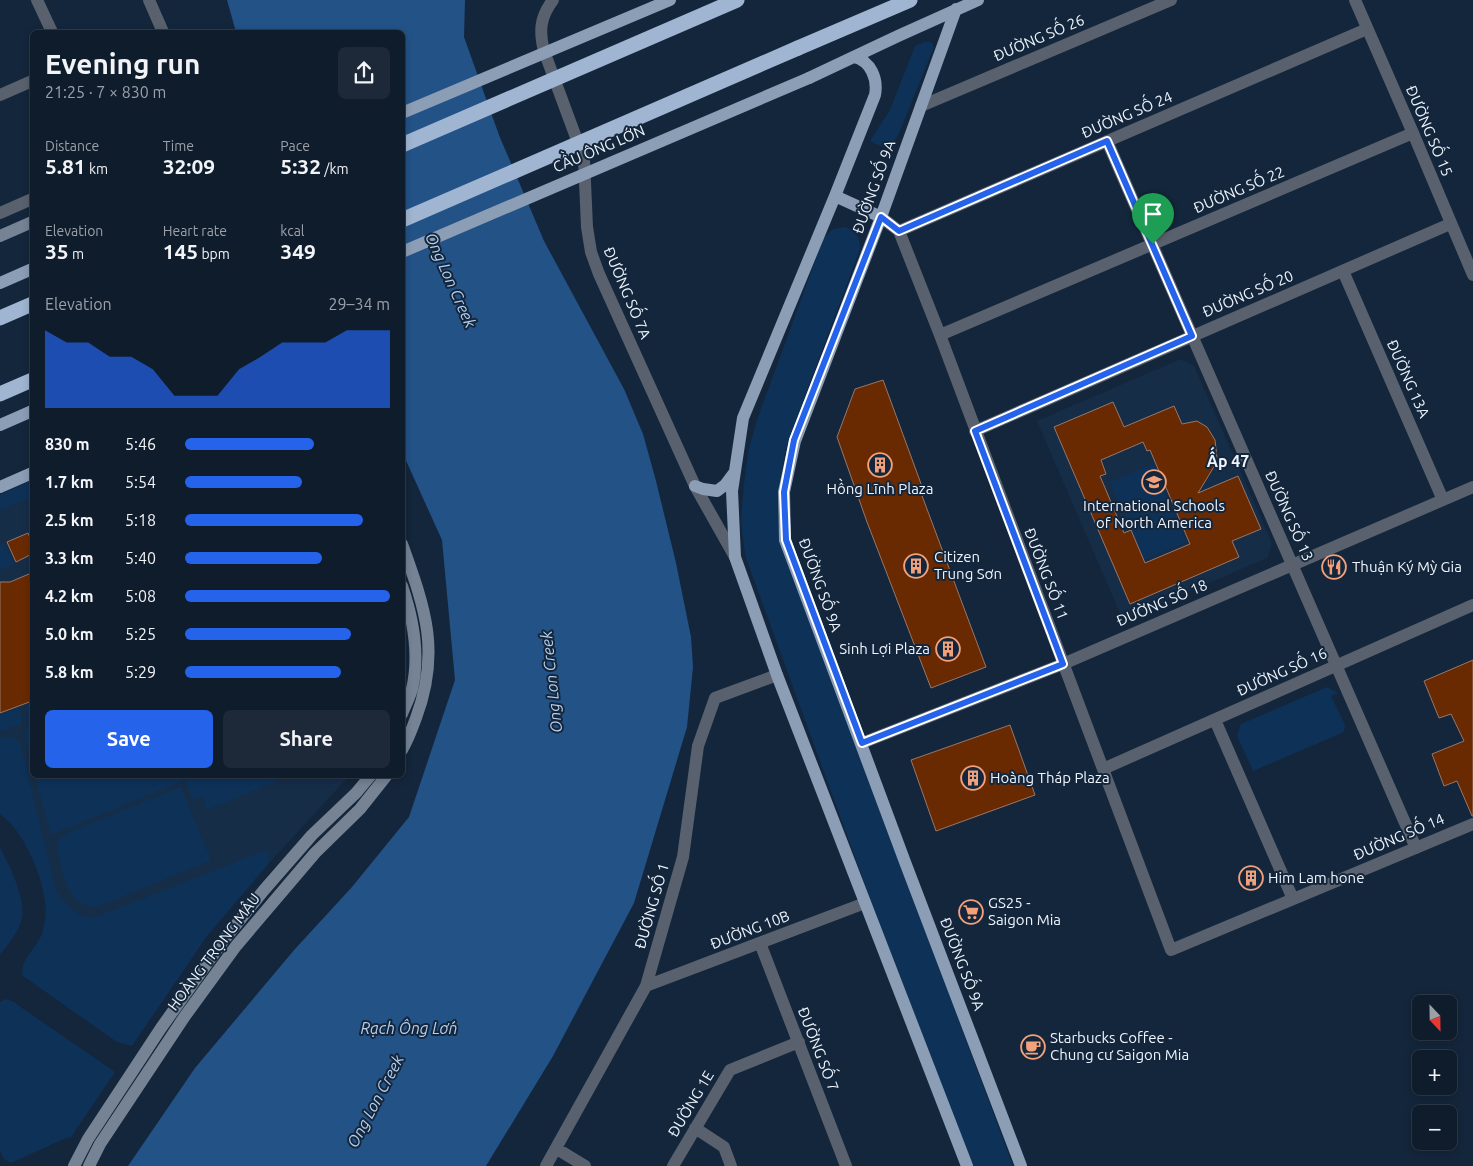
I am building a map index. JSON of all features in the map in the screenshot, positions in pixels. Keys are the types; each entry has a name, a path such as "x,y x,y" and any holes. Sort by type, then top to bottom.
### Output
{"highway":[{"path":"405,144 738,0"},
{"name":"CẦU ÔNG LỚN","path":"405,219 910,0"},
{"path":"6,316 30,305"},
{"path":"0,394 30,381"}],"main road":[{"path":"405,112 670,0"},
{"name":"CẦU ÔNG LỚN","path":"405,251 809,78 978,0"},
{"name":"ĐƯỜNG SỐ 9A","path":"956,9 881,217 794,440 784,492 786,540 905,862 1022,1166"},
{"path":"854,58 861,59 868,64 876,86 875,95 743,418 732,491 735,556 777,674 967,1166"},
{"path":"835,196 881,217"},
{"path":"0,236 30,223"},
{"path":"0,283 30,270"},
{"path":"0,425 30,412"},
{"path":"695,486 717,491 725,485 735,471"},
{"path":"0,487 30,474"},
{"path":"405,553 426,614 430,652 424,696 405,743"},
{"path":"405,596 412,620 414,649 412,689 405,706"},
{"name":"HOÀNG TRỌNG MẬU","path":"74,1166 88,1139 161,1028 223,941 312,835 356,793 368,778"},
{"name":"HOÀNG TRỌNG MẬU","path":"89,1166 100,1144 180,1024 236,946 315,853 360,809 385,778"}],"street":[{"path":"37,0 51,30"},
{"path":"149,0 162,30"},
{"name":"ĐƯỜNG SỐ 7A","path":"553,0 545,11 541,23 540,37 584,159 590,252 598,274 695,486 735,556"},
{"name":"ĐƯỜNG SỐ 26","path":"921,106 1171,0"},
{"name":"ĐƯỜNG SỐ 15","path":"1354,0 1414,133 1473,276"},
{"name":"ĐƯỜNG SỐ 24","path":"899,231 1367,29"},
{"path":"0,95 30,82"},
{"name":"ĐƯỜNG SỐ 22","path":"940,335 1414,133"},
{"name":"ĐƯỜNG SỐ 13","path":"1107,141 1416,848"},
{"path":"0,213 30,200"},
{"path":"881,217 899,231"},
{"name":"ĐƯỜNG SỐ 20","path":"975,431 1450,224"},
{"name":"ĐƯỜNG SỐ 11","path":"899,231 940,335 1171,950"},
{"name":"ĐƯỜNG 13A","path":"1343,271 1443,500"},
{"name":"ĐƯỜNG SỐ 18","path":"862,743 1063,664 1473,487"},
{"name":"ĐƯỜNG SỐ 16","path":"1103,769 1473,605"},
{"name":"ĐƯỜNG SỐ 1","path":"546,1166 646,986 683,857 698,746 715,698 777,674"},
{"path":"1215,720 1293,898"},
{"name":"ĐƯỜNG SỐ 14","path":"1171,950 1473,824"},
{"name":"ĐƯỜNG 10B","path":"646,986 865,904"},
{"name":"ĐƯỜNG SỐ 7","path":"760,943 846,1166"},
{"name":"ĐƯỜNG 1E","path":"673,1166 730,1070 799,1042"},
{"path":"695,1128 724,1147 731,1166"},
{"path":"557,1149 585,1166"}],"shaded area":[{"path":"924,42 931,42 934,47 899,133 893,142 887,146 875,144 870,141 890,110 915,46"},
{"path":"845,227 857,235 860,249 789,439 778,493 779,533 782,547 1013,1166 971,1166 907,1000 745,555 741,521 744,484 748,452 757,420 824,237 833,229"},
{"name":"International Schools of North America","path":"1181,359 1194,366 1272,543 1267,558 1123,620 1037,421"},
{"path":"1153,464 1186,542 1144,560 1110,482"},
{"path":"30,481 30,778 347,778 270,862 103,930 62,907 0,759 0,494"},
{"path":"30,482 30,498 0,510 0,495"},
{"path":"4,543 14,564 0,570 0,545"},
{"path":"1327,687 1338,693 1331,696 1345,725 1344,732 1253,771 1237,736 1241,724"},
{"path":"30,704 30,757 25,735 29,718 25,706"},
{"path":"19,708 23,719 21,724 0,731 0,715"},
{"path":"9,737 19,742 21,746 56,890 63,900 78,914 90,918 96,917 266,850 270,862 207,936 132,1046 117,1042 23,976 22,971 25,961 39,941 42,932 46,906 36,866 24,841 0,814 0,739"},
{"path":"36,778 284,778 207,810 202,796 193,800 185,780 51,835"},
{"path":"181,787 211,860 97,907 87,906 79,901 72,894 64,876 57,847 58,841 69,832"},
{"path":"0,848 16,882 23,910 22,918 13,938 0,955"},
{"path":"5,999 12,1001 115,1072 71,1137 13,1162 4,1159 0,1151 0,1002"}],"water":[{"name":"Rạch Ông Lớn","path":"227,0 465,0 464,37 499,135 544,241 624,389 643,434 676,563 691,637 693,667 687,727 634,903 553,1056 486,1166 128,1166 195,1068 295,949 352,887 409,817 455,680 442,540 405,458 405,30 235,30"}],"building":[{"path":"883,380 924,492 921,493 986,667 931,688 867,522 837,437 855,389"},
{"path":"1113,402 1124,427 1174,406 1182,424 1197,421 1207,427 1215,440 1217,458 1215,465 1198,493 1238,476 1261,529 1232,541 1239,557 1130,604 1054,427","holes":["1143,442 1147,451 1150,450 1190,544 1145,563 1131,530 1124,533 1100,476 1106,474 1101,460"]},
{"path":"28,533 30,538 30,555 16,562 7,542"},
{"path":"29,574 30,577 30,702 0,713 0,582 10,582"},
{"path":"1473,660 1472,816 1457,781 1444,786 1432,754 1464,741 1451,714 1439,718 1424,681"},
{"name":"Hoàng Tháp Plaza","path":"1010,725 1035,795 936,831 911,760"}],"place":[{"name":"Hồng Lĩnh Plaza","path":"880,465"},
{"name":"International Schools of North America","path":"1154,482"},
{"name":"Citizen Trung Sơn","path":"916,566"},
{"name":"Thuận Ký Mỳ Gia","path":"1334,567"},
{"name":"Sinh Lợi Plaza","path":"948,649"},
{"name":"Hoàng Tháp Plaza","path":"973,778"},
{"name":"Him Lam hone","path":"1251,878"},
{"name":"GS25 - Saigon Mia","path":"971,912"},
{"name":"Starbucks Coffee - Chung cư Saigon Mia","path":"1033,1047"}],"district":[{"name":"Ấp 47","path":"1228,461"}],"route":[{"path":"1107,141 1153,244 1192,336 975,431 1063,664 862,743 786,540 784,529 784,492 794,440 881,217 899,231 1107,141"}],"water label":[{"name":"Ong Lon Creek","path":"451,280"},
{"name":"Ong Lon Creek","path":"551,682"},
{"name":"Ong Lon Creek","path":"375,1101"}]}
